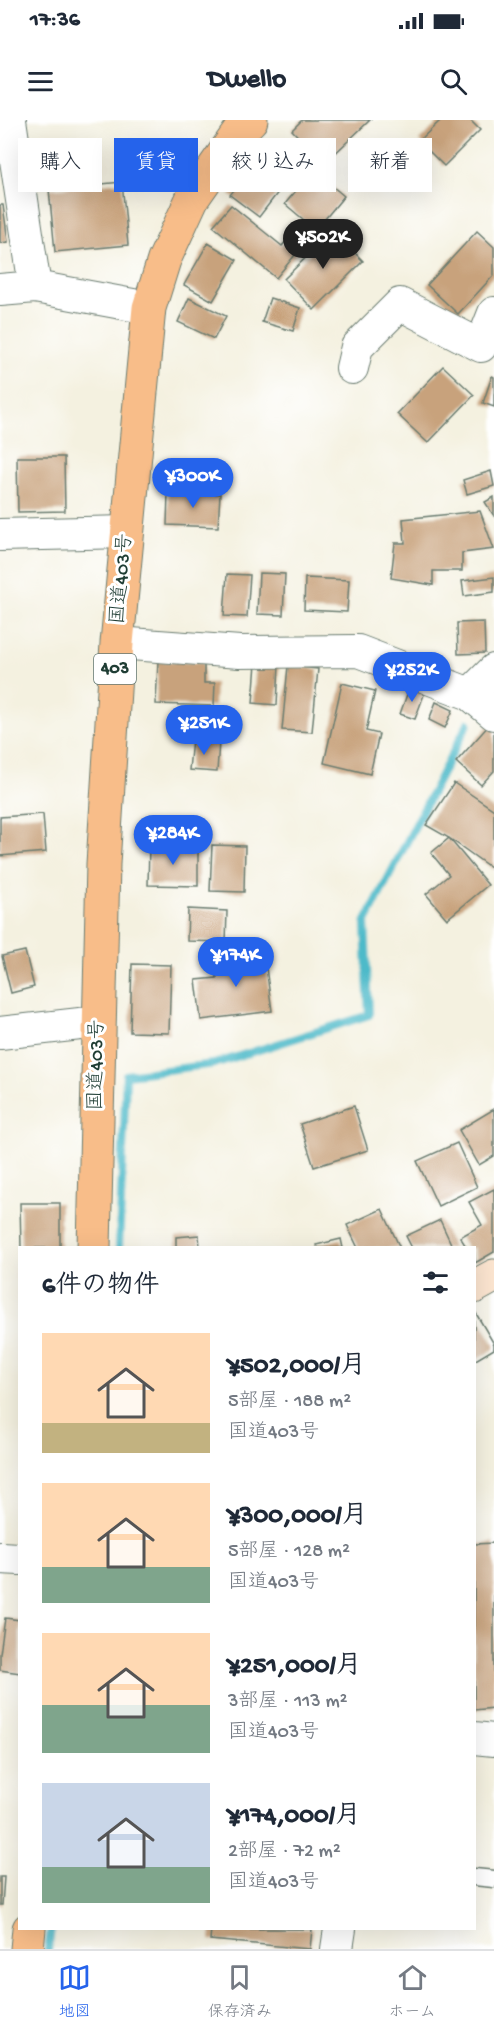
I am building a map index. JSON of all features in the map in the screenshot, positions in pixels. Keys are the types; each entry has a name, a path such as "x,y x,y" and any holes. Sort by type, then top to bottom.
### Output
{"highway":[{"name":"国道403号","path":"94,1246 103,864 117,643 149,308 164,260 192,199 239,132 251,120"},
{"path":"27,1949 29,1930"}],"street":[{"path":"10,120 34,287"},
{"path":"0,290 34,287 149,308"},
{"path":"352,368 357,347 400,304 481,346 494,313"},
{"path":"0,535 127,532"},
{"path":"117,643 240,652 358,651 470,694 494,714"},
{"path":"470,694 494,670"},
{"path":"0,1034 99,1022"},
{"path":"476,1286 494,1276"},
{"path":"0,1558 18,1559"},
{"path":"476,1738 494,1740"},
{"path":"337,1949 340,1930"}],"lane":[{"path":"476,1877 494,1879"}],"building":[{"path":"302,120 370,120 351,138 348,138 348,141 336,153 336,138 300,138 292,130"},
{"path":"441,120 470,120 480,130 444,166 432,154 432,138 422,138"},
{"path":"114,183 114,192 123,192 128,245 55,252 49,192 102,192 102,184"},
{"path":"336,189 344,196 276,278 213,226 231,205 282,246 304,220 285,204 295,192 336,192"},
{"path":"232,192 278,192 259,217 230,195"},
{"path":"0,205 3,205 8,242 0,243"},
{"path":"333,231 363,261 314,310 284,279"},
{"path":"477,231 494,247 494,275 458,314 427,285"},
{"path":"208,243 237,260 213,301 184,285"},
{"path":"189,298 226,316 214,339 178,322"},
{"path":"270,298 300,308 293,331 262,322"},
{"path":"443,366 474,395 428,443 397,414"},
{"path":"492,376 494,377 494,407 483,403"},
{"path":"17,457 64,457 65,511 18,512"},
{"path":"491,471 494,486 467,494 463,480"},
{"path":"168,492 220,494 218,527 167,525"},
{"path":"494,497 494,516 485,502"},
{"path":"480,511 494,549 462,553 462,571 433,571 433,585 391,578 395,543 405,543 403,519"},
{"path":"259,573 285,574 283,615 257,614"},
{"path":"227,574 250,575 247,617 224,616"},
{"path":"494,577 494,592 464,596 462,581"},
{"path":"305,578 349,580 347,612 304,610"},
{"path":"484,622 485,653 458,654 457,623"},
{"path":"158,661 204,662 204,683 215,683 214,706 156,704"},
{"path":"256,663 279,664 277,705 253,703"},
{"path":"288,666 318,669 312,732 282,730"},
{"path":"342,683 375,691 366,731 379,734 370,774 324,763"},
{"path":"410,686 425,692 415,719 400,714"},
{"path":"436,702 453,710 445,728 429,720"},
{"path":"490,724 494,728 494,771 481,785 456,762"},
{"path":"192,739 219,741 217,772 189,770"},
{"path":"454,783 494,810 494,870 449,838 426,825"},
{"path":"43,814 46,852 0,856 0,817"},
{"path":"449,838 488,885 447,919 426,894 449,875 431,853"},
{"path":"212,845 245,846 244,892 210,891"},
{"path":"149,846 198,847 198,886 148,885"},
{"path":"188,909 227,911 226,942 187,941"},
{"path":"25,951 34,987 11,993 2,956"},
{"path":"264,953 272,1011 201,1020 196,980 217,978 215,960"},
{"path":"132,964 171,965 169,1033 130,1032"},
{"path":"354,1106 368,1150 314,1167 300,1124"},
{"path":"494,1109 494,1156 479,1165 459,1130"},
{"path":"457,1143 477,1187 438,1206 417,1161"},
{"path":"494,1189 494,1252 476,1262 476,1246 466,1246 460,1237 482,1225 469,1202"},
{"path":"20,1203 60,1203 60,1246 21,1246"},
{"path":"382,1209 399,1246 357,1246 347,1225"},
{"path":"440,1220 452,1246 411,1246 406,1236"},
{"path":"199,1235 200,1246 176,1246 176,1237"},
{"path":"341,1239 343,1246 316,1246"},
{"path":"476,1313 494,1344 494,1349 476,1360"},
{"path":"494,1543 494,1708 476,1710 476,1544"},
{"path":"5,1618 18,1620 18,1673 0,1670"},
{"path":"0,1877 4,1877 2,1905 0,1905"},
{"path":"211,1930 312,1930 310,1949 210,1940"}],"waterway":[{"path":"119,1246 126,1075 214,1064 369,1015 365,923 468,723"},
{"path":"48,1949 51,1930"}]}
